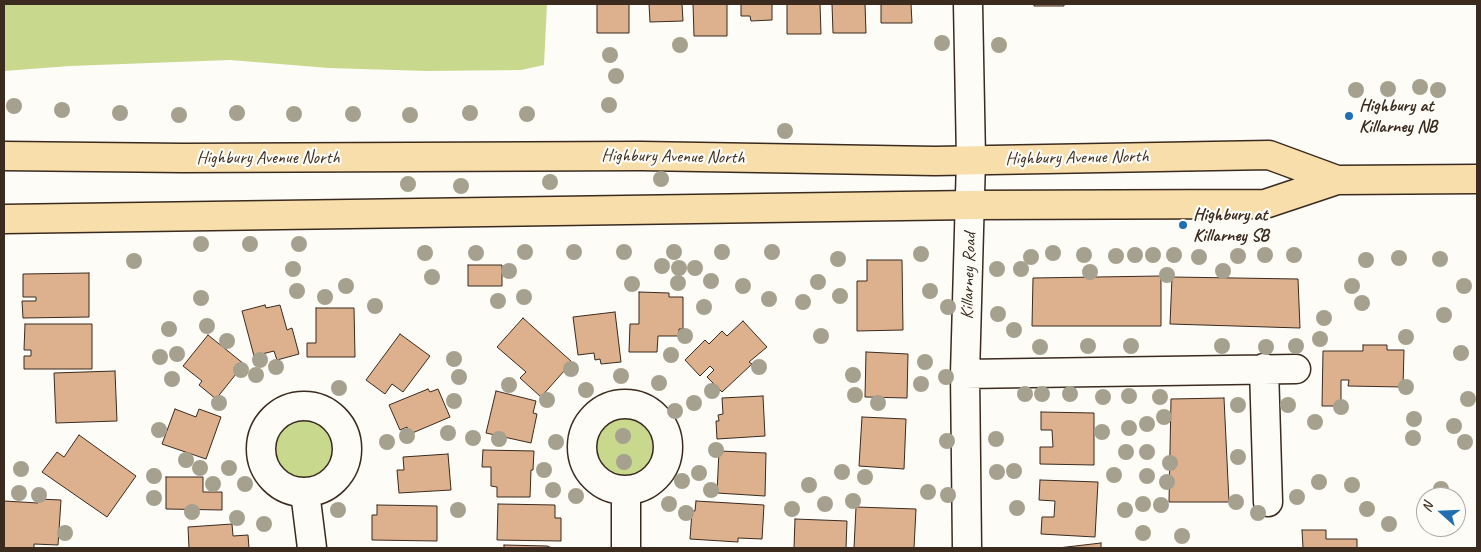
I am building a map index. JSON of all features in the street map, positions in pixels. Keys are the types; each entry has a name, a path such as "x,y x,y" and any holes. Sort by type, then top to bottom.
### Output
{"main road":[{"name":"Highbury Avenue North","path":"4,156 183,158 641,156 935,162 971,159 1269,155 1337,180"},
{"name":"Highbury Avenue North","path":"4,219 971,205 1265,204 1337,180 1477,178"}],"street":[{"name":"Killarney Road","path":"967,548 965,374 971,205 968,4"},
{"path":"1264,368 1268,502"},
{"path":"965,374 1296,369"},
{"path":"626,490 626,548"},
{"path":"305,492 312,548"}],"green space":[{"path":"4,4 547,4 544,65 521,70 427,71 329,68 230,60 70,66 4,71"},
{"path":"620,418 632,418 647,426 655,441 655,453 647,468 632,476 620,476 605,468 597,453 597,441 605,426"},
{"path":"305,420 316,422 326,428 332,438 334,449 332,460 326,470 316,476 305,478 294,476 284,470 278,460 276,449 278,438 284,428 294,422"}],"building":[{"path":"597,4 629,4 629,33 597,33"},
{"path":"649,4 682,4 683,21 650,22"},
{"path":"693,4 727,4 727,36 694,36"},
{"path":"741,4 772,4 772,20 751,21 750,16 741,16"},
{"path":"787,4 820,4 821,34 787,34"},
{"path":"832,4 865,4 866,33 833,33"},
{"path":"881,4 911,4 912,23 881,23"},
{"path":"1034,4 1064,4 1064,6 1034,6"},
{"path":"867,260 902,260 903,330 857,331 857,281 867,281"},
{"path":"468,265 502,265 502,286 468,286"},
{"path":"89,273 89,317 23,318 22,301 36,301 36,297 23,297 23,274"},
{"path":"1161,276 1161,326 1032,326 1033,278"},
{"path":"1172,277 1298,279 1300,328 1170,324"},
{"path":"639,292 669,293 669,297 683,297 683,329 679,329 679,336 658,336 657,352 629,352 630,324 639,324"},
{"path":"265,305 266,308 280,305 287,330 292,328 299,354 277,360 274,351 254,356 242,311"},
{"path":"316,308 354,308 355,357 307,357 307,343 316,343"},
{"path":"615,312 621,362 601,364 600,359 595,360 594,353 578,355 573,317"},
{"path":"523,318 572,362 541,397 520,378 526,372 497,347"},
{"path":"743,321 767,347 749,362 752,364 722,392 707,377 714,370 710,366 700,376 685,360 705,340 709,344 722,331 727,336"},
{"path":"25,324 92,324 92,369 24,369 24,356 31,356 31,350 24,350"},
{"path":"400,334 430,356 403,392 392,384 385,394 366,380"},
{"path":"208,335 244,364 216,399 199,385 202,381 183,366"},
{"path":"1363,345 1387,345 1387,350 1404,350 1403,387 1348,386 1349,380 1341,380 1341,406 1322,406 1323,351 1363,351"},
{"path":"866,352 908,354 907,398 865,397"},
{"path":"115,371 117,421 56,423 54,373"},
{"path":"428,389 430,392 438,389 450,417 410,434 407,427 400,430 389,405"},
{"path":"496,391 536,401 533,413 537,414 531,443 486,433"},
{"path":"763,396 765,436 717,439 716,421 719,421 718,415 723,414 722,398"},
{"path":"1224,398 1229,502 1169,502 1171,399"},
{"path":"175,409 196,417 199,409 221,417 206,459 162,444"},
{"path":"1041,412 1094,413 1094,465 1040,464 1040,447 1053,447 1052,430 1041,430"},
{"path":"862,417 906,419 904,469 859,466"},
{"path":"79,435 136,476 107,517 42,472 57,452 64,457"},
{"path":"483,450 534,451 530,497 497,497 497,487 491,486 491,467 482,467"},
{"path":"719,451 766,453 765,496 717,493"},
{"path":"448,454 451,490 399,493 397,470 404,470 403,457"},
{"path":"166,477 203,477 203,492 222,492 222,510 166,509"},
{"path":"1040,480 1098,482 1095,537 1041,534 1042,517 1054,517 1055,501 1039,500"},
{"path":"38,499 61,500 58,545 34,544 34,548 4,548 4,501 38,503"},
{"path":"696,501 764,505 762,539 738,538 738,542 690,539 692,511 695,511"},
{"path":"498,504 555,505 555,518 561,518 561,541 497,540"},
{"path":"377,505 437,506 437,541 372,540 372,515 377,515"},
{"path":"856,507 916,509 914,548 854,548"},
{"path":"795,519 847,521 846,548 794,548"},
{"path":"232,524 233,536 248,535 249,548 189,548 188,527"},
{"path":"1302,530 1326,530 1326,539 1357,539 1357,548 1303,548"},
{"path":"1101,543 1101,548 1058,548"},
{"path":"504,545 547,546 552,548 504,548"}],"place":[{"name":"Highbury at Killarney NB","path":"1349,116"},
{"name":"Highbury at Killarney SB","path":"1183,225"}]}
